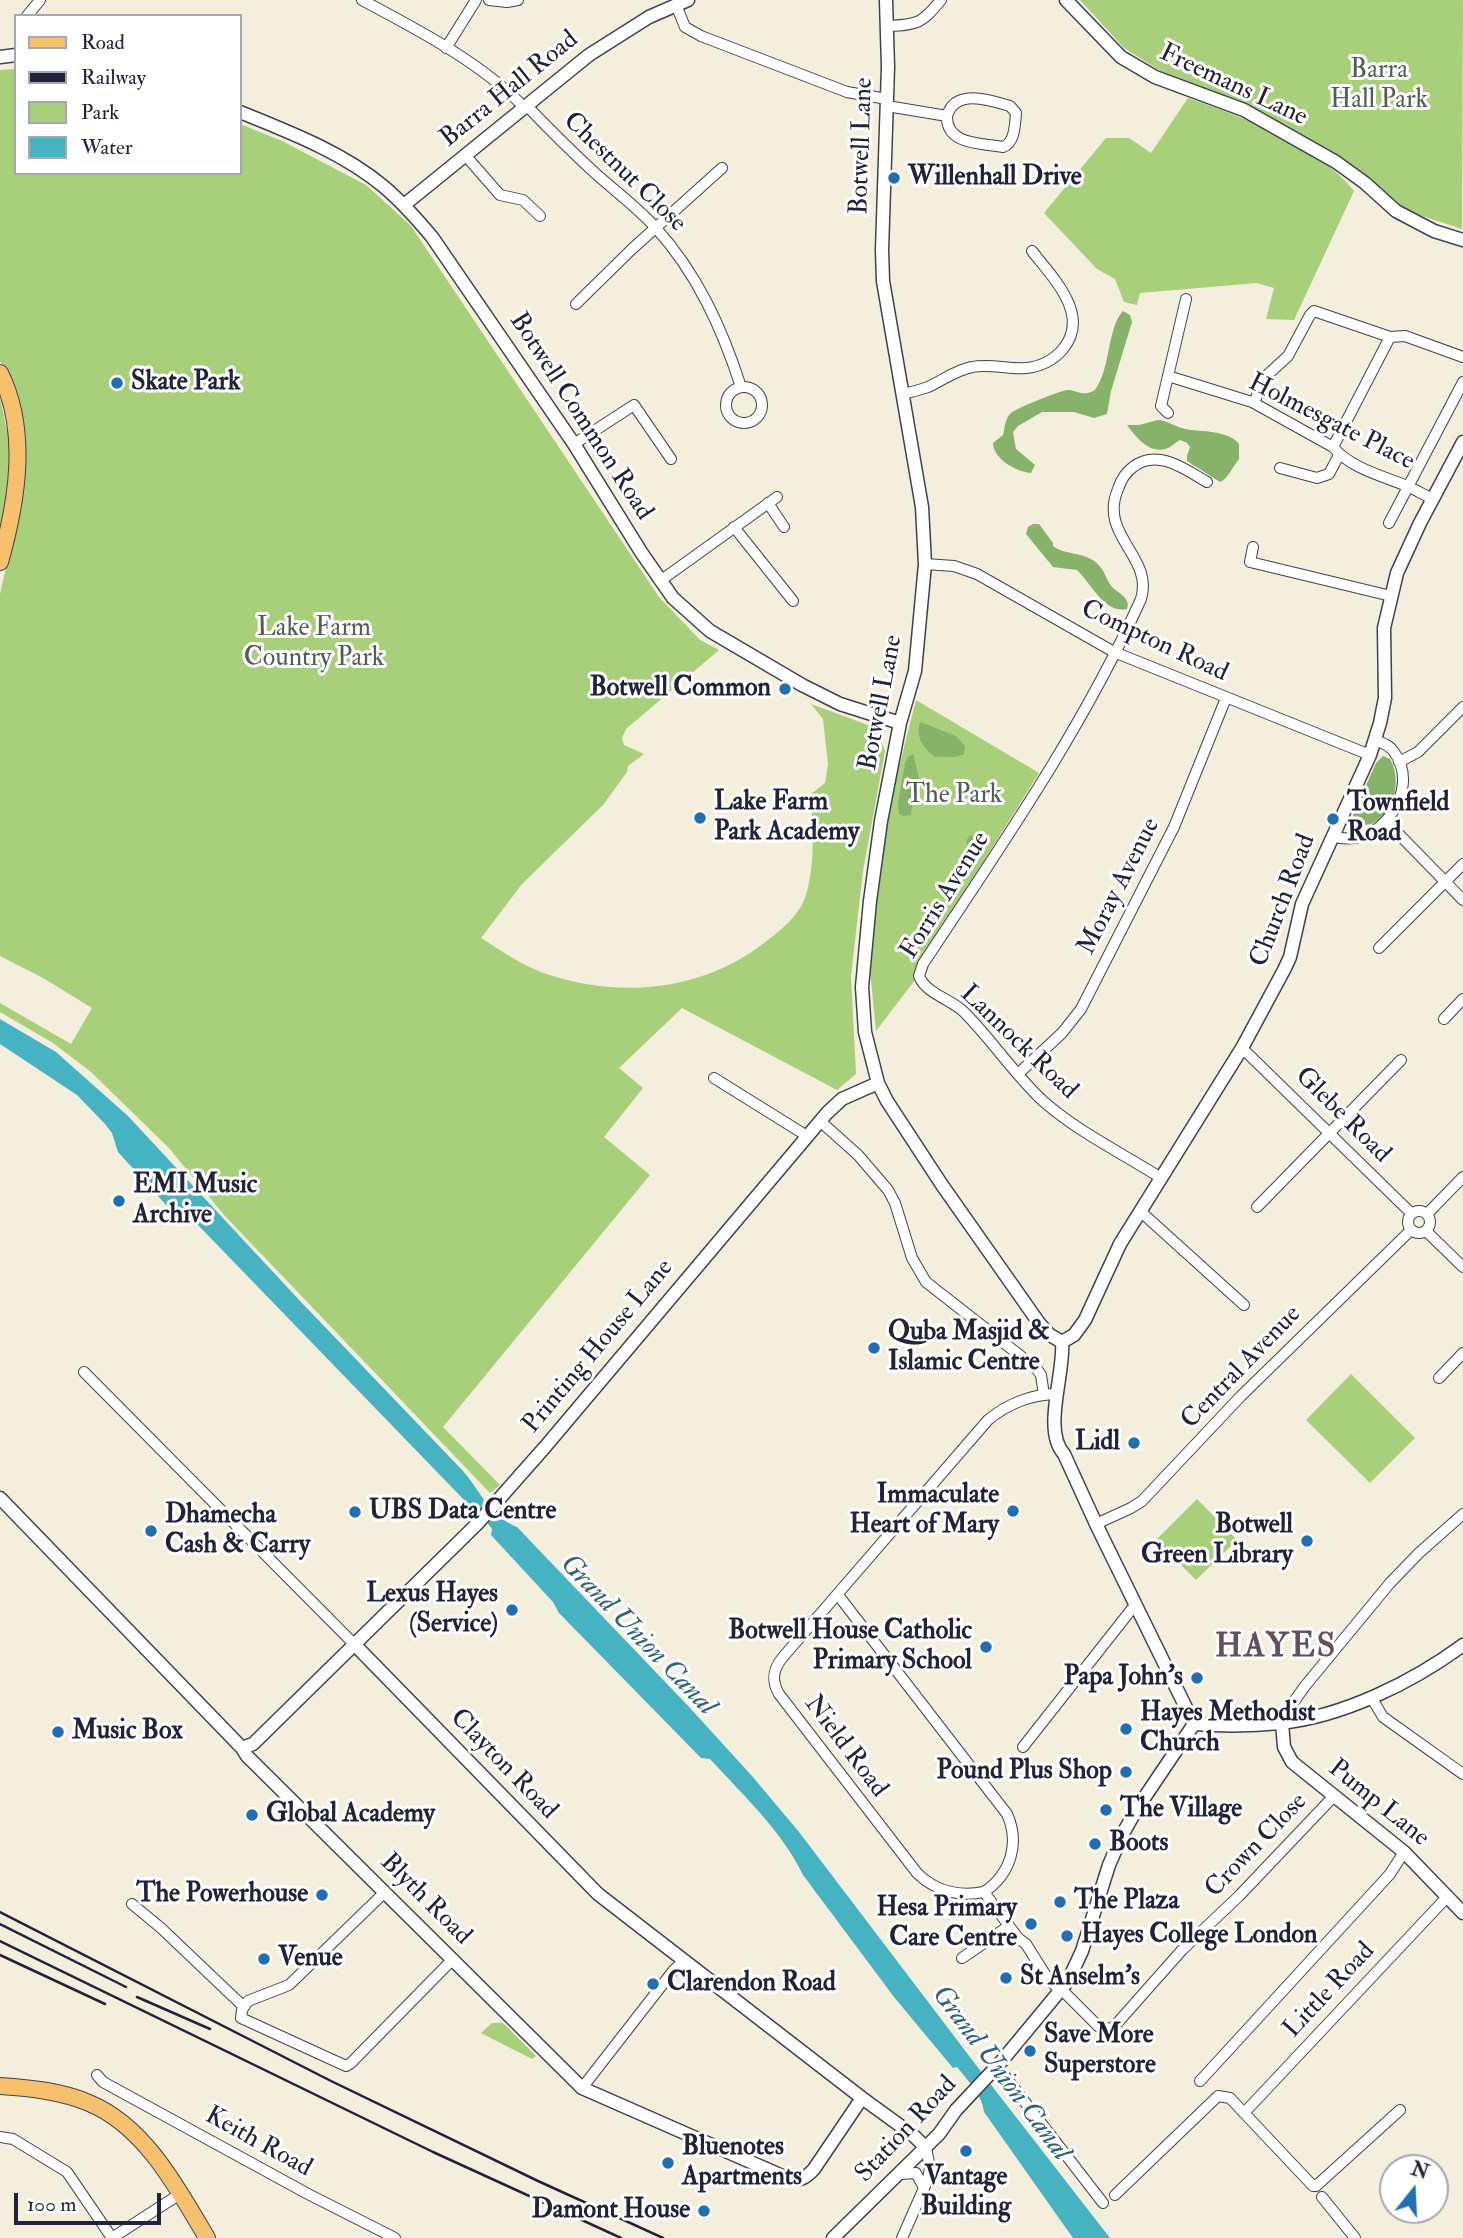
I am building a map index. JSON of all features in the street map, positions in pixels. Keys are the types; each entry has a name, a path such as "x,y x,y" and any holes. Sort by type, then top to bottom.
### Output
{"main road":[{"path":"0,373 13,412 18,446 16,489 0,562"},
{"path":"0,2086 71,2096 102,2109 137,2137 180,2194 207,2238"}],"street":[{"path":"29,14 40,0"},
{"name":"Chestnut Close","path":"362,0 446,48 501,85 637,208 656,228 700,289 722,333 741,387"},
{"path":"446,48 475,0"},
{"path":"489,0 518,0"},
{"name":"Botwell Lane","path":"886,0 887,102 881,250 883,281 922,508 925,564 915,671 901,723 867,917 863,970 864,1023 878,1083 899,1120 1039,1323 1050,1335 1062,1342"},
{"path":"888,26 909,26 920,22 940,0"},
{"name":"Freemans Lane","path":"1066,0 1121,57 1155,77 1244,110 1336,162 1396,211 1434,231 1463,240"},
{"path":"682,3 685,26 701,36 847,92 947,116"},
{"name":"Barra Hall Road","path":"404,205 606,43 649,17 682,3"},
{"path":"970,98 1007,104 1017,113 1011,141 1003,147 960,139 948,128 947,116 954,103 970,98"},
{"name":"Botwell Common Road","path":"242,113 329,152 375,180 404,205 432,237 574,444 660,580 685,610 733,646 839,704 901,723"},
{"path":"465,155 498,193 523,200 540,216"},
{"path":"576,304 722,168"},
{"path":"902,394 926,388 970,367 1032,367 1054,358 1062,350 1073,329 1070,307 1066,296 1032,251"},
{"path":"1168,413 1161,406 1186,299"},
{"path":"1254,403 1264,378 1288,356 1314,311 1390,337 1405,336 1463,357"},
{"path":"1280,468 1317,478 1329,474 1336,451 1390,337"},
{"name":"Holmesgate Place","path":"1168,376 1254,403 1382,478 1408,486 1433,499"},
{"path":"1389,523 1463,382"},
{"path":"574,444 634,405 671,459"},
{"name":"Church Road","path":"1062,1342 1074,1335 1085,1320 1120,1244 1241,1048 1290,957 1300,908 1376,740 1385,698 1384,638 1391,596 1405,555 1463,442"},
{"name":"Forris Avenue","path":"920,980 919,973 923,964 1044,779 1141,598 1144,585 1139,568 1113,518 1113,503 1121,481 1129,470 1138,464 1157,460 1176,464 1206,482"},
{"path":"660,580 773,500 784,527"},
{"path":"734,527 793,601"},
{"path":"1253,547 1250,562 1391,596"},
{"name":"Compton Road","path":"925,564 954,566 977,574 1114,652 1370,755"},
{"name":"Moray Avenue","path":"1018,1074 1062,1033 1081,1009 1174,827 1226,698"},
{"path":"1399,762 1418,752 1463,707"},
{"path":"1332,836 1354,838 1373,831 1387,822 1395,810 1401,790 1402,771 1392,749 1376,740"},
{"path":"1387,822 1463,900"},
{"path":"1379,948 1463,864"},
{"name":"Lannock Road","path":"920,980 966,1014 1018,1074 1058,1113 1160,1178"},
{"path":"1444,1019 1463,999"},
{"name":"Glebe Road","path":"1241,1048 1412,1214"},
{"path":"1257,1207 1401,1060"},
{"path":"714,1078 807,1136"},
{"name":"Printing House Lane","path":"242,1748 253,1744 477,1524 820,1121 842,1099 878,1083"},
{"path":"820,1121 853,1150 888,1190 895,1203 912,1258 926,1282 1036,1368 1041,1375 1051,1394 1056,1412 1054,1420 1060,1449 1194,1724 1282,1723 1329,1713 1371,1697 1441,1661 1463,1645"},
{"path":"1427,1214 1463,1178"},
{"path":"1140,1211 1244,1304"},
{"path":"1419,1211 1427,1214 1430,1225 1426,1231 1417,1234 1411,1230 1408,1222 1412,1214 1419,1211"},
{"name":"Central Avenue","path":"1096,1524 1142,1500 1236,1401 1411,1230"},
{"path":"1426,1231 1463,1267"},
{"path":"1051,1394 1063,1363 1062,1342"},
{"path":"1438,1377 1463,1353"},
{"name":"Clayton Road","path":"84,1372 598,1894 833,2073 926,2148"},
{"name":"Nield Road","path":"984,1892 970,1894 947,1891 933,1886 921,1877 870,1815 776,1690 773,1677 778,1663 988,1420 1005,1408 1026,1399 1051,1394"},
{"name":"Blyth Road","path":"0,1497 247,1756 582,2088 798,2181 806,2178 814,2169 862,2098"},
{"path":"1282,1723 1285,1714 1305,1686 1390,1583 1463,1514"},
{"path":"838,1595 1007,1814 1014,1835 1010,1859 1000,1878 984,1892 1018,1938 1026,1944 1048,1979 1060,1990"},
{"path":"1023,1747 1131,1610 1137,1606"},
{"path":"1371,1697 1383,1717 1463,1774"},
{"name":"Pump Lane","path":"1282,1723 1283,1746 1292,1762 1404,1852 1463,1913"},
{"name":"Station Road","path":"834,2237 926,2148 1060,1990 1082,1951 1109,1866 1122,1835 1194,1724"},
{"name":"Crown Close","path":"1060,1990 1099,2027 1112,2029 1172,1960 1255,1879 1334,1796"},
{"path":"1200,2081 1390,1874 1404,1852"},
{"path":"385,1892 289,1985 248,2001 242,2010 242,2018 346,2066 453,1959"},
{"name":"Little Road","path":"1244,2113 1447,1897"},
{"path":"132,1904 162,1928 244,2007"},
{"path":"962,1958 1009,1926"},
{"path":"582,2088 673,1971 684,1961"},
{"path":"993,2070 1102,2203"},
{"name":"Keith Road","path":"99,2082 395,2238"},
{"path":"1115,2195 1217,2096 1230,2098 1311,2186 1316,2186 1400,2110"},
{"path":"0,2137 13,2138 67,2172 112,2238 180,2194"},
{"path":"902,2238 930,2168 926,2148"},
{"path":"901,2174 916,2173 924,2188"},
{"path":"1322,2197 1355,2238"}],"green space":[{"name":"Barra Hall Park","path":"1080,0 1463,0 1462,229 1398,208 1355,171 1175,80 1124,48"},
{"name":"Lake Farm Country Park","path":"14,69 14,175 242,175 242,125 282,141 366,185 411,226 659,597 700,640 719,650 626,729 622,738 624,745 644,754 628,766 627,772 603,805 522,884 481,938 541,972 596,986 652,987 706,975 732,964 785,926 806,895 812,858 811,794 825,783 828,764 823,719 811,704 876,728 885,751 863,871 851,976 856,1074 837,1090 682,1008 619,1068 643,1088 604,1137 650,1175 443,1427 500,1485 490,1493 224,1215 169,1148 91,1072 53,1043 0,1012 0,1003 71,1044 92,1008 0,956 0,594 24,487 26,437 15,388 0,361 0,70"},
{"path":"1188,98 1232,114 1300,146 1339,175 1354,191 1294,320 1266,319 1274,288 1257,283 1140,293 1137,305 1124,302 1115,279 1097,269 1044,213 1106,138 1129,138 1151,153"},
{"path":"1123,311 1130,315 1132,322 1111,391 1107,414 1094,418 1074,412 1042,412 1018,426 1013,432 1016,449 1035,465 1031,473 1007,464 997,454 993,443 1003,435 1008,416 1028,404 1064,391 1085,393 1095,390 1104,371 1114,327"},
{"path":"0,398 10,445 10,486 0,529"},
{"path":"1158,420 1185,429 1228,436 1239,444 1239,459 1228,476 1220,482 1187,461 1190,447 1187,443 1180,440 1163,449 1150,448 1127,425"},
{"path":"1039,524 1057,549 1083,556 1098,564 1110,585 1125,599 1127,609 1111,607 1077,570 1053,567 1026,534 1028,527"},
{"name":"The Park","path":"916,700 1039,773 915,971 915,980 876,1031 870,970 875,892 895,783"},
{"path":"920,722 956,736 965,746 964,754 936,757 924,747 919,733"},
{"path":"913,754 920,782 913,797 911,815 904,816 899,814 898,804 905,763"},
{"path":"1383,756 1390,759 1394,767 1396,786 1391,805 1386,813 1371,824 1354,823 1353,815 1376,763"},
{"path":"975,834 988,840 977,861 970,857 966,842 969,836"},
{"path":"1351,1374 1415,1438 1370,1483 1306,1420"},
{"path":"1197,1499 1237,1540 1196,1580 1156,1540"},
{"path":"492,2023 503,2023 536,2056 532,2059 481,2033"}],"water":[{"path":"0,1019 56,1052 128,1116 463,1471 492,1510 517,1527 752,1776 799,1832 1110,2238 1073,2238 984,2112 974,2088 957,2067 953,2068 894,1997 803,1875 773,1828 710,1759 701,1758 559,1613 553,1602 491,1535 492,1529 475,1507 468,1504 198,1225 177,1217 118,1152 112,1133 77,1095 0,1044"}],"railway":[{"path":"0,1912 331,2081 663,2238"},
{"path":"0,1924 126,1987"},
{"path":"0,1941 433,2152 621,2238"},
{"path":"0,1955 105,2004"},
{"path":"137,1997 210,2029"}],"place":[{"name":"Willenhall Drive","path":"894,178"},
{"name":"Skate Park","path":"117,383"},
{"name":"Botwell Common","path":"785,689"},
{"name":"Lake Farm Park Academy","path":"700,818"},
{"name":"Townfield Road","path":"1333,819"},
{"name":"EMI Music Archive","path":"119,1201"},
{"name":"Quba Masjid & Islamic Centre","path":"874,1348"},
{"name":"Lidl","path":"1134,1443"},
{"name":"Immaculate Heart of Mary","path":"1013,1511"},
{"name":"UBS Data Centre","path":"355,1512"},
{"name":"Dhamecha Cash & Carry","path":"151,1531"},
{"name":"Botwell Green Library","path":"1307,1541"},
{"name":"Lexus Hayes (Service)","path":"512,1610"},
{"name":"Botwell House Catholic Primary School","path":"986,1647"},
{"name":"Papa John's","path":"1197,1678"},
{"name":"Hayes Methodist Church","path":"1126,1729"},
{"name":"Music Box","path":"58,1732"},
{"name":"Pound Plus Shop","path":"1126,1772"},
{"name":"The Village","path":"1106,1810"},
{"name":"Global Academy","path":"252,1815"},
{"name":"Boots","path":"1095,1844"},
{"name":"The Powerhouse","path":"322,1895"},
{"name":"The Plaza","path":"1060,1902"},
{"name":"Hesa Primary Care Centre","path":"1031,1924"},
{"name":"Hayes College London","path":"1067,1936"},
{"name":"Venue","path":"264,1959"},
{"name":"St Anselm's","path":"1006,1978"},
{"name":"Clarendon Road","path":"653,1984"},
{"name":"Save More Superstore","path":"1030,2051"},
{"name":"Vantage Building","path":"966,2151"},
{"name":"Bluenotes Apartments","path":"668,2163"},
{"name":"Damont House","path":"704,2211"}],"district":[{"name":"HAYES","path":"1276,1649"}],"water label":[{"name":"Grand Union Canal","path":"637,1636"},
{"name":"Grand Union Canal","path":"1000,2074"}]}
